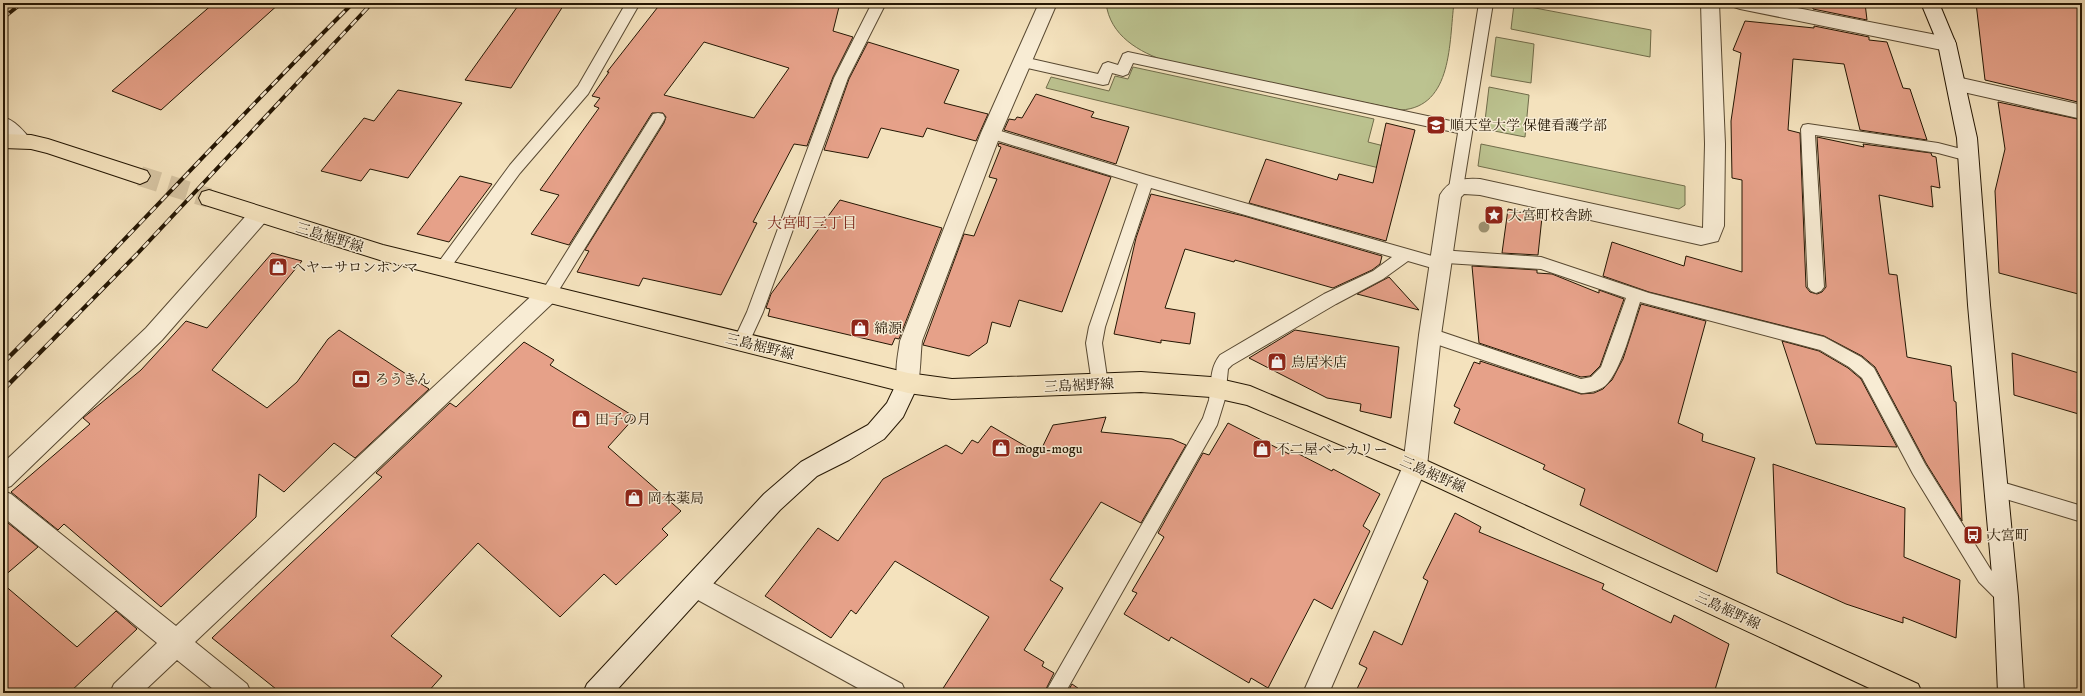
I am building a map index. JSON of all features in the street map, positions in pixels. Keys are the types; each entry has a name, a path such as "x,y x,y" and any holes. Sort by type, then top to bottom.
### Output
{"main road":[{"path":"12,141 48,146 140,176"},
{"name":"三島裾野線","path":"209,198 383,253 549,292 741,342 908,383 952,389 1141,382 1187,384 1217,388 1250,396 1415,466 1908,693"}],"street":[{"path":"596,693 772,502 809,469 841,453 876,432 895,410 908,383 908,360 911,341 991,134 1048,3"},
{"path":"1316,693 1415,466 1430,335 1450,195 1456,188 1461,186 1480,187 1702,237 1711,235 1714,226 1715,144 1710,3"},
{"path":"1740,3 1947,44"},
{"path":"1930,3 1947,44 1957,84 1967,138 1980,313 2006,597 2011,693"},
{"path":"1957,84 2082,112"},
{"path":"3,124 12,141"},
{"path":"3,478 154,334 259,215"},
{"path":"123,693 549,292"},
{"path":"3,502 238,693"},
{"path":"696,586 893,693"}],"lane":[{"path":"444,267 515,169 583,90 633,3"},
{"path":"741,342 755,312 841,78 879,3"},
{"path":"1456,188 1486,3"},
{"path":"1023,62 1103,80 1108,67 1123,71 1128,58 1465,129"},
{"path":"549,292 658,118"},
{"path":"1816,287 1808,129 1938,148 1968,156"},
{"path":"991,134 1146,181 1406,255 1440,260 1541,263 1635,294 1824,344 1855,362 1868,373 1919,469 1984,576 2006,597"},
{"path":"1100,384 1094,343 1097,328 1146,181"},
{"path":"1054,693 1211,420 1217,399 1220,367 1226,360 1330,299 1378,275 1406,255"},
{"path":"1430,335 1581,386 1592,386 1601,380 1608,370 1635,294"},
{"path":"1995,488 2082,514"}],"green space":[{"path":"1106,3 1454,3 1449,53 1445,70 1439,85 1431,97 1418,106 1401,110 1168,62 1137,48 1120,34 1113,25"},
{"path":"1514,4 1651,30 1650,57 1511,29"},
{"path":"1496,37 1534,44 1531,83 1491,76"},
{"path":"1133,67 1374,119 1368,142 1404,151 1400,173 1046,88 1051,77 1109,91 1115,76 1128,79"},
{"path":"1489,87 1529,95 1525,137 1484,129"},
{"path":"1481,144 1685,186 1685,205 1679,209 1478,166"}],"building":[{"path":"214,3 280,3 161,110 112,91"},
{"path":"520,3 565,3 511,88 465,80"},
{"path":"661,3 840,3 833,31 853,37 833,77 807,146 794,144 753,222 757,223 721,295 643,278 639,286 577,272 589,251 585,250 664,123 666,117 663,113 652,113 569,245 531,234 559,195 540,190 599,108 594,106 600,98 592,96 609,72 607,72","holes":["704,42 789,68 754,118 664,95"]},
{"path":"1812,3 1865,3 1867,20 1813,9"},
{"path":"1976,3 2082,3 2082,103 1985,80"},
{"path":"1745,21 1814,28 1814,26 1869,37 1869,40 1887,42 1903,88 1910,89 1927,140 1860,130 1844,64 1793,59 1788,130 1800,133 1806,287 1810,292 1817,294 1822,292 1826,287 1817,137 1864,147 1863,144 1931,153 1932,156 1936,157 1940,188 1931,186 1933,207 1879,195 1889,274 1897,275 1907,357 1951,366 1954,401 1956,402 1962,521 1926,463 1875,367 1862,356 1824,336 1649,292 1603,276 1612,242 1684,266 1686,256 1742,272 1742,180 1732,178 1731,121 1741,53 1733,50"},
{"path":"868,42 959,70 944,103 988,114 976,141 927,128 923,137 881,128 868,158 824,150 849,79"},
{"path":"398,90 462,103 408,178 370,169 361,181 321,171 364,118 374,121"},
{"path":"1036,94 1094,112 1091,117 1129,127 1116,164 1004,130 1009,119 1015,120 1017,117 1022,118"},
{"path":"1998,102 2082,120 2082,295 1999,273 1995,191 2005,149"},
{"path":"1386,123 1415,130 1386,241 1249,203 1266,159 1337,180 1339,174 1373,183"},
{"path":"999,143 1111,177 1062,312 1019,300 1010,327 992,322 987,343 969,356 923,345 964,234 974,236 997,179 989,177 1001,147 998,146"},
{"path":"460,176 492,184 449,242 417,234"},
{"path":"1151,194 1244,216 1382,256 1380,264 1372,270 1333,288 1235,260 1234,262 1185,249 1165,308 1195,313 1190,344 1161,340 1161,343 1114,334 1136,238"},
{"path":"840,200 942,228 899,339 895,338 892,345 768,316 770,309 766,308 771,294"},
{"path":"1508,209 1542,217 1538,255 1502,253"},
{"path":"272,253 302,261 212,370 267,408 297,382 328,339 339,330 429,389 355,458 334,443 284,492 259,474 256,517 161,607 64,524 58,530 11,492 90,424 83,418 141,370 186,321 207,328"},
{"path":"1472,266 1537,270 1537,273 1552,274 1599,293 1599,290 1624,299 1600,366 1590,376 1581,377 1479,343"},
{"path":"1389,277 1419,310 1357,294"},
{"path":"1641,304 1706,321 1678,423 1703,434 1702,441 1755,458 1717,572 1580,505 1585,489 1543,469 1545,465 1454,423 1460,409 1454,406 1474,362 1480,364 1480,361 1581,394 1594,393 1603,389 1612,380 1623,359"},
{"path":"1295,330 1399,347 1391,418 1360,411 1361,404 1327,398 1249,358"},
{"path":"1782,341 1819,351 1848,368 1861,379 1897,447 1816,444"},
{"path":"524,342 554,360 550,365 635,417 608,447 681,511 662,529 668,535 616,585 604,574 560,617 478,543 391,636 442,676 427,693 281,693 212,638 382,477 376,473 450,403 456,407"},
{"path":"2012,353 2082,374 2082,415 2014,395"},
{"path":"1106,417 1101,432 1172,439 1186,445 1141,523 1101,502 1050,580 1063,588 1024,650 1044,662 1042,666 1054,673 1044,693 940,693 989,617 895,561 856,614 851,610 831,638 765,596 818,528 838,541 883,479 946,445 962,454 972,440 978,443 991,426 1039,454 1053,425"},
{"path":"1228,423 1289,454 1291,450 1332,471 1333,469 1380,494 1363,526 1370,531 1332,609 1314,599 1268,688 1251,678 1249,683 1171,637 1169,641 1124,614 1137,593 1132,591 1164,537 1158,533 1203,453 1209,455"},
{"path":"1773,464 1905,508 1904,557 1960,580 1956,638 1903,617 1903,623 1846,604 1777,573"},
{"path":"1455,513 1481,527 1479,532 1604,584 1602,589 1671,623 1674,615 1729,644 1714,693 1355,693 1367,668 1359,664 1374,631 1402,645 1428,581 1423,578"},
{"path":"3,519 38,547 3,577"},
{"path":"3,584 77,647 116,611 137,629 69,693 3,693"},
{"path":"1072,684 1085,693 1067,693"}],"tunnel":[{"path":"140,176 209,198"}],"railway":[{"path":"3,18 22,3"},
{"path":"50,316 353,3"},
{"path":"76,316 136,255 372,3"},
{"path":"3,390 77,315"},
{"path":"3,363 50,316"}],"place":[{"name":"順天堂大学 保健看護学部","path":"1436,125"},
{"name":"大宮町校舎跡","path":"1494,215"},
{"name":"ヘヤーサロンホンマ","path":"278,267"},
{"name":"綿源","path":"860,328"},
{"name":"鳥居米店","path":"1277,362"},
{"name":"ろうきん","path":"361,379"},
{"name":"田子の月","path":"581,419"},
{"name":"mogu-mogu","path":"1001,448"},
{"name":"不二屋ベーカリー","path":"1262,449"},
{"name":"岡本薬局","path":"634,498"},
{"name":"大宮町","path":"1973,535"}],"district":[{"name":"大宮町三丁目","path":"812,223"}]}
